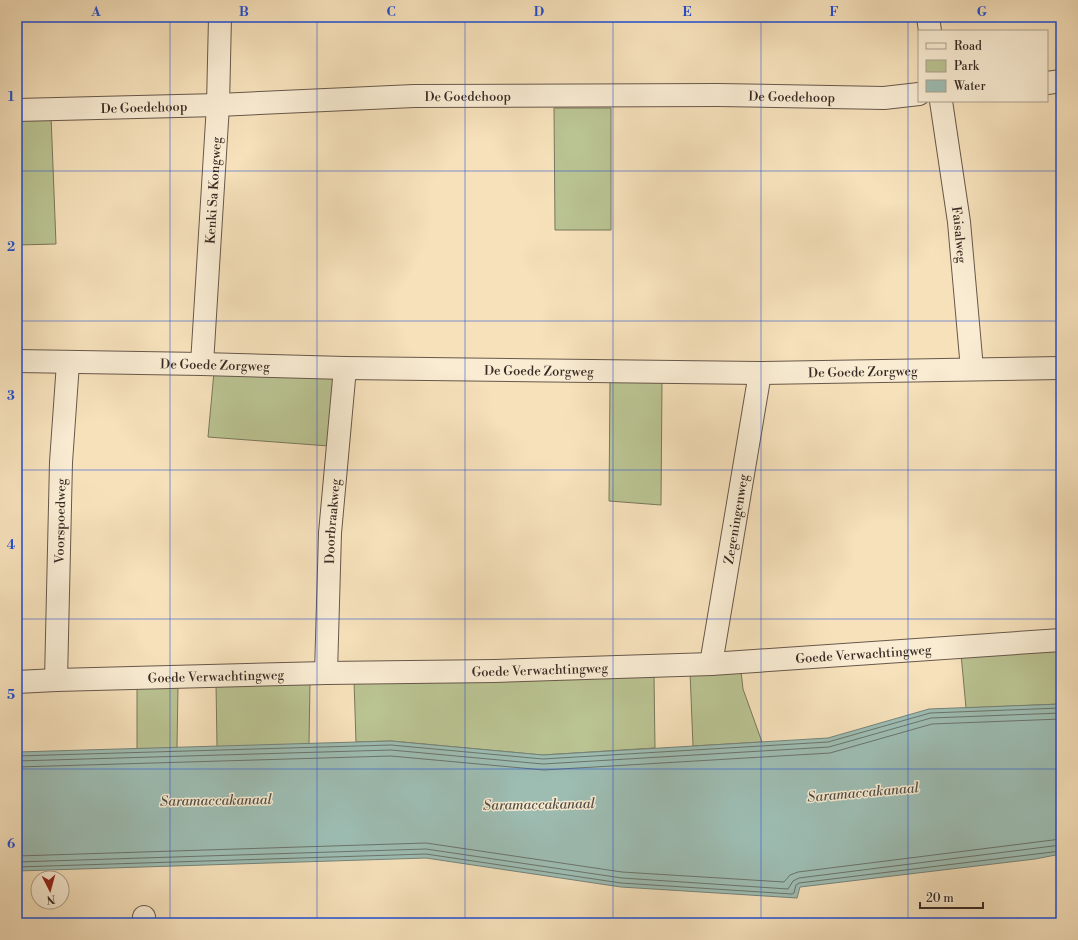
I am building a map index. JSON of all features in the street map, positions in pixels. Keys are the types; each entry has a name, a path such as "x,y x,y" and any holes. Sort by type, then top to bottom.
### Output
{"street":[{"name":"Kenki Sa Kongweg","path":"202,364 218,106 220,17"},
{"path":"928,17 930,30"},
{"path":"1048,82 1061,81"},
{"name":"De Goedehoop","path":"17,110 218,106 414,96 718,95 884,98 918,94"},
{"name":"Faisalweg","path":"941,102 959,222 972,369"},
{"name":"De Goede Zorgweg","path":"17,361 345,368 760,373 1061,368"},
{"name":"Voorspoedweg","path":"56,680 61,462 68,362"},
{"name":"Doorbraakweg","path":"326,674 330,533 345,368"},
{"name":"Zegeningenweg","path":"711,664 760,373"},
{"name":"Goede Verwachtingweg","path":"17,682 495,671 711,664 1061,640"}],"green space":[{"path":"554,108 611,108 611,230 555,230"},
{"path":"51,116 56,244 17,245 17,117"},
{"path":"214,372 323,375 335,379 329,446 208,437"},
{"path":"610,381 662,381 661,505 609,501"},
{"path":"1061,647 1061,704 966,708 961,654"},
{"path":"741,671 743,689 762,742 693,746 690,672"},
{"path":"654,675 655,748 542,755 391,741 356,742 354,681"},
{"path":"310,682 309,744 217,747 216,683"},
{"path":"178,685 177,748 137,749 137,686"}],"water":[{"name":"Saramaccakanaal","path":"1061,704 1061,854 1035,859 800,887 797,898 621,887 426,858 17,871 17,752 391,741 543,755 828,738 929,709"}]}
